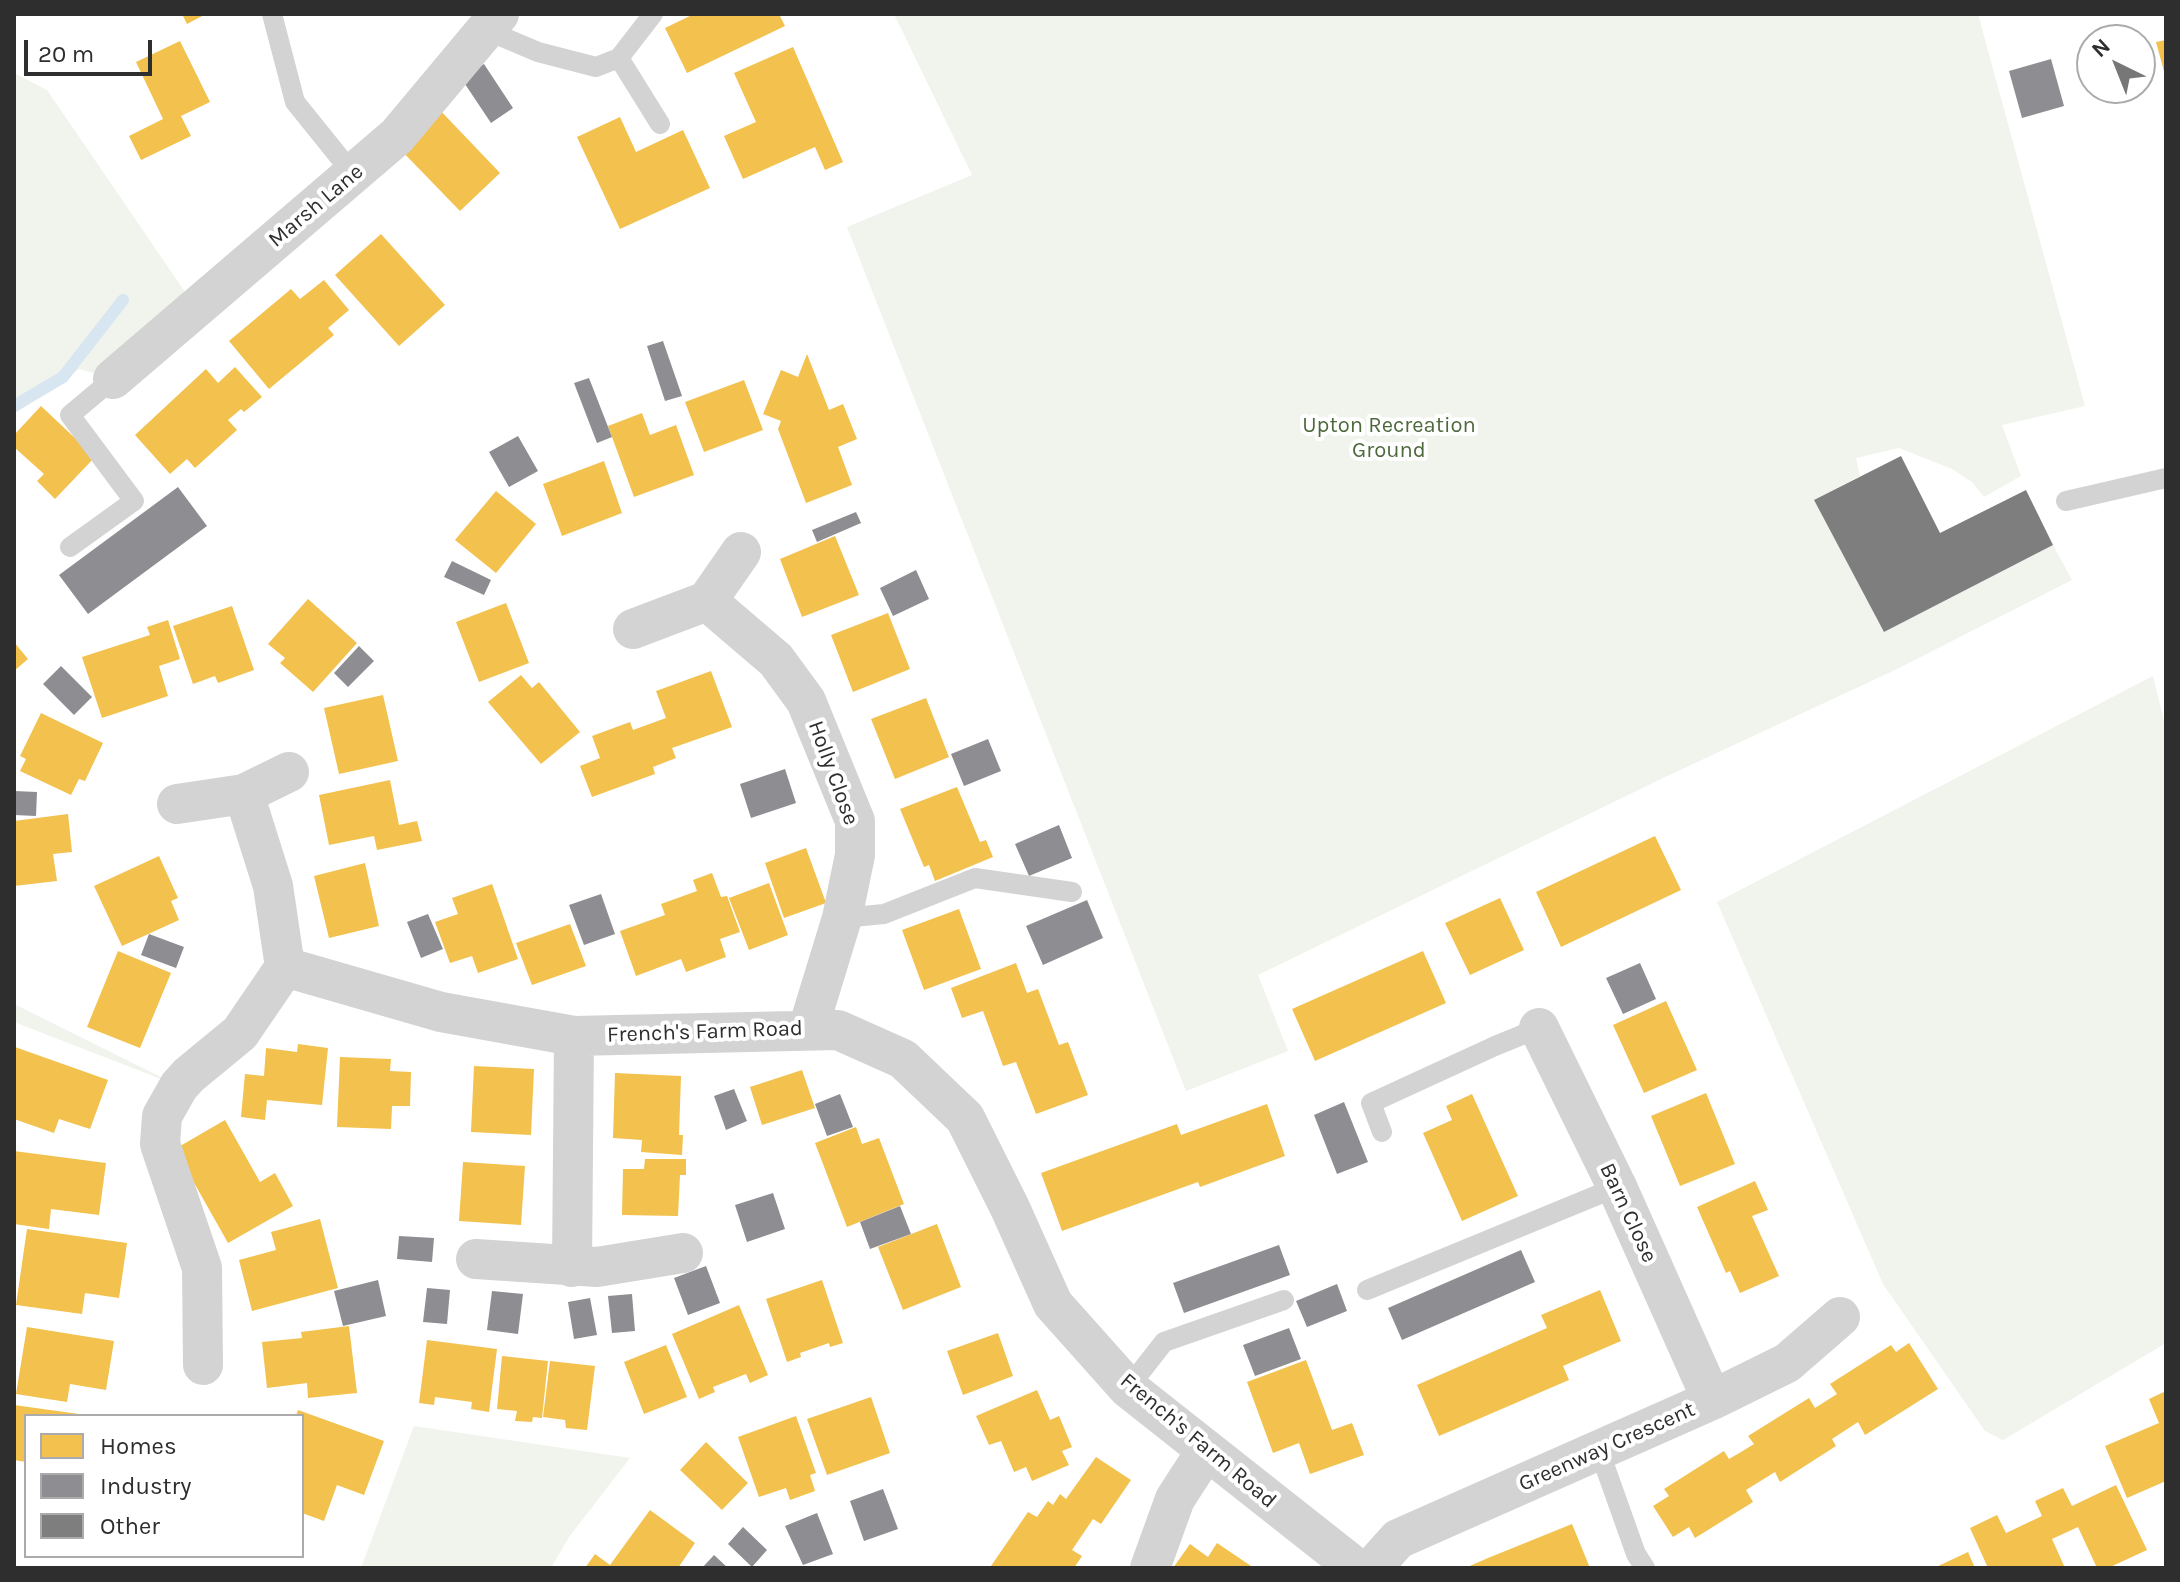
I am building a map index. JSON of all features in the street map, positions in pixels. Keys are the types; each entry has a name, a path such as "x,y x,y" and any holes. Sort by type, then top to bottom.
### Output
{"street":[{"name":"Marsh Lane","path":"113,379 397,136 492,19"},
{"path":"633,629 707,601 741,552"},
{"name":"Holly Close","path":"707,601 776,660 806,701 855,821 855,855 842,918 808,1029"},
{"path":"177,804 244,794 289,772"},
{"path":"203,1365 202,1268 160,1144 162,1116 189,1075 240,1033 285,967 273,886 244,794"},
{"name":"French's Farm Road","path":"285,967 441,1012 574,1036 838,1030 903,1059 965,1118 1053,1304 1128,1388 1356,1568"},
{"name":"Barn Close","path":"1539,1028 1617,1187 1712,1400"},
{"path":"572,1267 574,1036"},
{"path":"476,1259 597,1267 683,1253"},
{"name":"Greenway Crescent","path":"1372,1568 1398,1539 1712,1400 1787,1363 1840,1317"},
{"path":"1150,1568 1175,1499 1206,1451"}],"lane":[{"path":"272,14 295,102 353,174"},
{"path":"492,19 538,52 596,67 619,58 653,14"},
{"path":"619,58 660,124"},
{"path":"70,547 134,501 70,415 113,379"},
{"path":"2066,501 2166,478"},
{"path":"842,918 884,914 975,878 1072,892"},
{"path":"1382,1132 1371,1103 1539,1028"},
{"path":"1367,1290 1617,1187"},
{"path":"1128,1388 1164,1342 1284,1300"},
{"path":"1599,1450 1636,1554 1645,1568"}],"green space":[{"name":"Upton Recreation Ground","path":"894,14 1978,14 2085,406 2002,425 2021,476 1984,497 1972,482 1952,469 1899,448 1856,458 1860,476 1814,500 1884,632 2053,545 2072,580 1895,670 1663,778 1258,975 1288,1051 1186,1091 847,227 972,175"},
{"path":"14,73 47,90 196,308 113,379 79,369 14,414"},
{"path":"2153,676 2166,729 2166,1343 2003,1440 1985,1431 1883,1284 1717,902"},
{"path":"14,1004 179,1086 14,1022"},
{"path":"414,1426 630,1458 569,1537 551,1568 361,1568"}],"building: Homes":[{"path":"182,14 206,14 187,24"},
{"path":"694,14 779,14 785,26 687,73 665,28"},
{"path":"2166,40 2166,75 2165,75 2156,42"},
{"path":"180,41 210,102 181,116 191,136 141,160 129,136 163,119 136,62"},
{"path":"793,47 843,162 825,170 815,147 743,179 724,136 756,122 734,73"},
{"path":"436,106 500,173 460,211 396,145"},
{"path":"620,117 636,152 683,130 710,188 620,229 577,137"},
{"path":"381,234 445,305 399,346 335,275"},
{"path":"324,280 349,310 328,328 334,335 269,389 229,341 291,289 300,299"},
{"path":"807,354 829,410 843,404 857,439 838,447 852,485 806,503 778,429 781,421 763,414 781,370 798,377"},
{"path":"235,367 262,397 228,420 237,430 195,468 187,459 170,474 135,435 206,369 218,383"},
{"path":"744,380 763,430 704,452 685,402"},
{"path":"41,406 95,457 55,499 37,481 44,474 14,447 14,435"},
{"path":"642,413 650,435 676,425 694,475 634,497 608,426"},
{"path":"604,461 622,513 562,536 543,484"},
{"path":"496,491 536,524 496,573 455,540"},
{"path":"835,536 859,595 802,617 780,559"},
{"path":"308,599 357,643 313,692 280,663 285,658 268,644"},
{"path":"506,603 529,663 479,682 456,622"},
{"path":"232,606 254,670 218,683 215,676 193,684 173,626"},
{"path":"888,613 910,669 853,692 831,635"},
{"path":"168,620 180,659 159,666 168,696 102,718 82,657 150,635 147,627"},
{"path":"14,642 28,659 14,671"},
{"path":"711,671 732,727 672,748 676,758 653,767 655,774 592,797 580,766 600,758 592,736 630,722 633,730 666,718 656,691"},
{"path":"521,675 532,688 539,682 580,732 541,764 488,702"},
{"path":"383,695 398,761 339,774 324,708"},
{"path":"926,698 949,757 895,779 871,719"},
{"path":"41,713 103,743 85,781 79,779 71,795 20,771 26,759 20,756"},
{"path":"390,780 399,825 417,821 422,841 377,850 374,836 329,845 319,795"},
{"path":"957,787 980,842 986,840 993,857 935,881 929,865 924,867 900,809"},
{"path":"68,814 72,852 53,854 57,881 14,886 14,821"},
{"path":"1655,836 1681,890 1561,947 1536,892"},
{"path":"806,848 826,903 784,918 765,863"},
{"path":"159,856 178,898 171,901 179,920 122,946 94,886"},
{"path":"365,863 379,926 329,938 314,876"},
{"path":"712,873 721,897 727,896 740,932 720,939 726,957 686,972 681,959 636,976 620,931 665,915 661,904 697,891 693,880"},
{"path":"769,883 788,935 749,950 729,898"},
{"path":"492,884 518,959 478,973 472,956 450,963 435,922 458,914 452,898"},
{"path":"1500,898 1524,950 1470,975 1445,923"},
{"path":"959,909 981,969 924,990 902,930"},
{"path":"570,924 586,966 532,985 516,943"},
{"path":"118,951 171,973 140,1048 87,1027"},
{"path":"1423,951 1446,1003 1315,1061 1292,1009"},
{"path":"1016,963 1027,993 1038,989 1059,1045 1068,1042 1088,1095 1036,1114 1016,1062 1003,1066 983,1011 962,1018 951,988"},
{"path":"1666,1001 1697,1070 1644,1093 1613,1025"},
{"path":"298,1044 328,1048 322,1105 267,1100 265,1120 241,1117 245,1074 264,1076 266,1048 297,1052"},
{"path":"15,1047 108,1080 90,1129 59,1119 54,1133 14,1119"},
{"path":"340,1057 391,1059 390,1071 411,1072 410,1106 392,1106 391,1129 337,1127"},
{"path":"474,1066 534,1069 531,1135 471,1132"},
{"path":"802,1070 815,1108 762,1125 750,1087"},
{"path":"615,1073 681,1076 679,1135 683,1135 682,1155 641,1152 642,1140 613,1138"},
{"path":"1706,1093 1735,1164 1680,1186 1651,1116"},
{"path":"1472,1094 1518,1196 1462,1221 1423,1133 1452,1120 1446,1106"},
{"path":"1267,1104 1285,1156 1200,1187 1198,1182 1062,1231 1041,1173 1177,1124 1181,1135"},
{"path":"225,1120 260,1182 275,1173 293,1206 228,1243 175,1149"},
{"path":"856,1127 862,1144 879,1138 904,1204 847,1227 815,1143"},
{"path":"14,1151 106,1163 99,1215 51,1209 49,1229 14,1224"},
{"path":"645,1159 686,1159 686,1175 680,1175 678,1216 622,1215 623,1169 644,1169"},
{"path":"463,1162 525,1166 521,1225 459,1221"},
{"path":"1755,1181 1768,1210 1752,1216 1779,1276 1740,1293 1730,1271 1726,1273 1697,1207"},
{"path":"320,1219 338,1288 252,1311 239,1260 276,1250 271,1232"},
{"path":"937,1224 961,1287 903,1310 878,1247"},
{"path":"27,1229 127,1243 119,1298 85,1293 82,1314 16,1305"},
{"path":"822,1280 843,1343 830,1347 829,1343 800,1353 801,1357 787,1362 766,1299"},
{"path":"1600,1290 1621,1341 1563,1366 1569,1380 1439,1436 1417,1385 1547,1328 1541,1315"},
{"path":"739,1305 768,1375 750,1383 746,1374 713,1387 715,1392 699,1399 672,1334"},
{"path":"349,1326 357,1393 308,1398 307,1383 267,1388 262,1342 302,1338 301,1332"},
{"path":"27,1327 114,1341 106,1390 70,1384 67,1402 16,1394"},
{"path":"998,1333 1013,1376 963,1395 947,1351"},
{"path":"427,1340 497,1349 489,1412 471,1409 472,1402 435,1397 434,1405 419,1403"},
{"path":"1909,1343 1938,1389 1865,1435 1858,1422 1832,1439 1836,1446 1780,1482 1775,1472 1746,1490 1753,1502 1695,1538 1689,1527 1673,1537 1653,1506 1669,1496 1664,1489 1724,1451 1729,1459 1754,1444 1748,1436 1809,1398 1815,1408 1837,1394 1830,1384 1891,1345 1896,1352"},
{"path":"666,1345 687,1397 644,1414 624,1362"},
{"path":"502,1356 548,1361 542,1418 533,1417 532,1422 515,1421 517,1411 497,1409"},
{"path":"1306,1360 1332,1430 1352,1423 1364,1455 1310,1474 1299,1443 1273,1453 1247,1382"},
{"path":"550,1361 595,1366 587,1430 566,1428 565,1420 543,1417"},
{"path":"1037,1390 1050,1420 1059,1416 1072,1447 1062,1451 1069,1465 1032,1481 1026,1467 1014,1472 1001,1441 989,1445 976,1416"},
{"path":"2166,1391 2166,1481 2127,1498 2105,1446 2159,1423 2149,1399"},
{"path":"871,1397 890,1453 827,1475 807,1419"},
{"path":"14,1405 79,1414 24,1414 24,1462 14,1460"},
{"path":"298,1410 384,1441 364,1495 337,1485 324,1521 304,1514 304,1414 297,1414"},
{"path":"796,1416 816,1473 810,1475 815,1491 790,1500 786,1488 759,1497 738,1437"},
{"path":"706,1442 748,1483 722,1510 680,1470"},
{"path":"1096,1457 1131,1480 1101,1524 1093,1519 1072,1550 1082,1556 1074,1568 991,1566 1028,1512 1037,1517 1048,1501 1053,1505 1060,1494 1066,1499"},
{"path":"2116,1485 2147,1550 2108,1568 2097,1568 2078,1527 2052,1539 2065,1568 1988,1568 1970,1528 1997,1515 2006,1533 2042,1516 2035,1501 2063,1488 2072,1506"},
{"path":"650,1510 695,1543 678,1568 585,1568 595,1554 610,1565"},
{"path":"1572,1524 1590,1568 1465,1568 1488,1558"},
{"path":"1217,1543 1254,1568 1173,1568 1190,1544 1208,1557"},
{"path":"1968,1552 1975,1568 1934,1568"}],"building: Industry":[{"path":"2051,59 2064,106 2022,118 2009,71"},
{"path":"484,64 513,108 491,123 461,78"},
{"path":"663,341 682,396 665,401 647,346"},
{"path":"589,378 612,437 597,443 574,383"},
{"path":"518,436 538,471 509,487 489,452"},
{"path":"178,487 207,526 88,614 59,575"},
{"path":"856,512 861,523 817,542 812,530"},
{"path":"452,561 491,580 484,595 444,577"},
{"path":"916,570 929,599 893,616 880,588"},
{"path":"359,646 374,661 348,687 334,673"},
{"path":"61,666 92,697 74,715 43,684"},
{"path":"988,739 1001,771 964,786 951,754"},
{"path":"785,769 796,803 751,818 740,784"},
{"path":"14,791 37,792 36,816 14,815"},
{"path":"1059,825 1072,858 1029,876 1015,844"},
{"path":"601,894 615,934 584,945 569,905"},
{"path":"1087,900 1103,938 1043,965 1026,926"},
{"path":"428,914 443,949 421,958 407,922"},
{"path":"149,934 184,947 176,968 141,955"},
{"path":"1640,963 1656,999 1623,1014 1606,978"},
{"path":"734,1089 747,1121 726,1130 714,1096"},
{"path":"840,1094 853,1127 827,1136 815,1104"},
{"path":"1344,1102 1368,1162 1337,1174 1314,1115"},
{"path":"773,1193 785,1229 747,1242 735,1205"},
{"path":"900,1206 911,1234 870,1249 860,1222"},
{"path":"399,1236 434,1238 432,1262 397,1259"},
{"path":"1279,1245 1290,1275 1184,1313 1173,1283"},
{"path":"1521,1250 1535,1282 1402,1340 1388,1308"},
{"path":"706,1266 720,1303 688,1315 674,1278"},
{"path":"378,1280 386,1316 343,1326 334,1291"},
{"path":"1337,1284 1347,1311 1307,1327 1296,1301"},
{"path":"427,1288 450,1290 447,1324 423,1322"},
{"path":"492,1291 523,1294 518,1334 487,1330"},
{"path":"632,1294 635,1331 612,1333 608,1296"},
{"path":"590,1298 597,1335 574,1339 568,1302"},
{"path":"1289,1328 1301,1359 1255,1376 1243,1345"},
{"path":"883,1489 898,1529 864,1541 850,1501"},
{"path":"817,1513 833,1554 803,1565 785,1526"},
{"path":"743,1527 767,1550 752,1567 728,1544"},
{"path":"714,1555 728,1568 702,1568"}],"building: Other":[{"path":"1901,456 1940,533 2026,490 2053,545 1884,632 1814,500"}],"waterway":[{"path":"14,406 63,377 123,300"}]}
